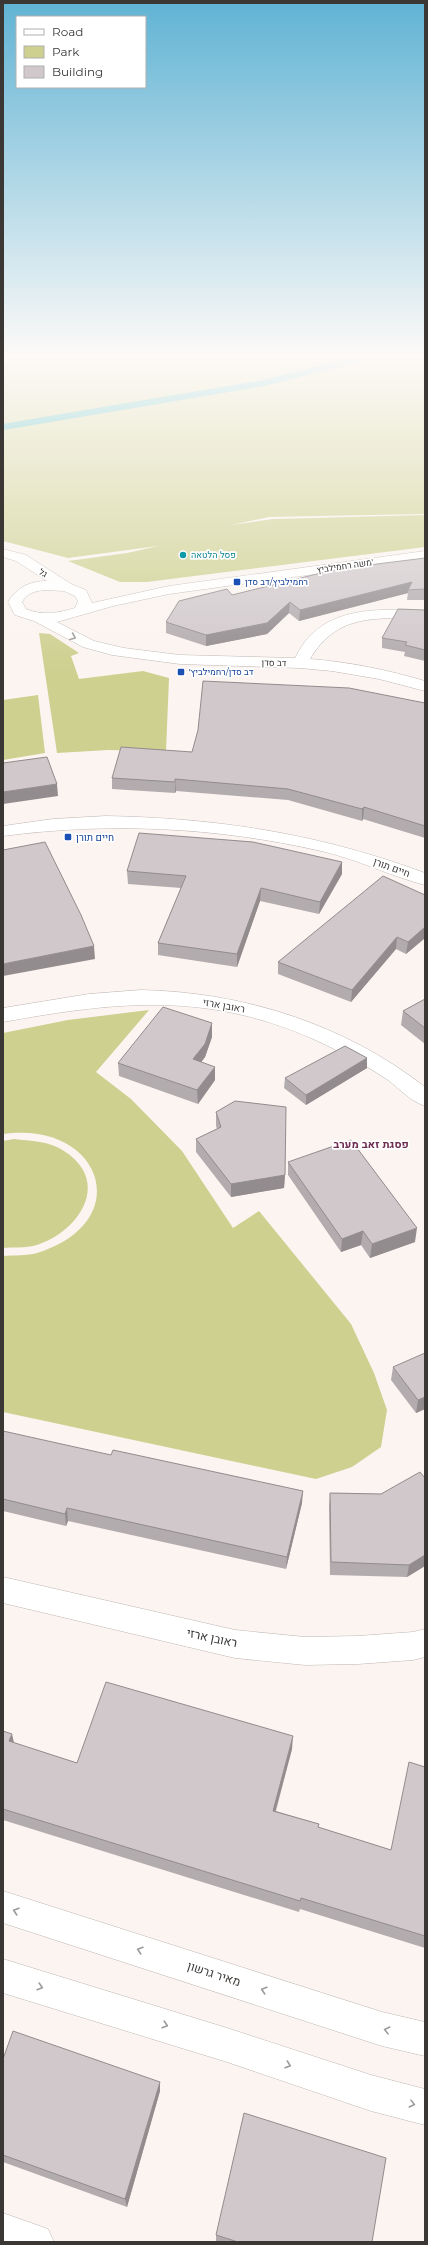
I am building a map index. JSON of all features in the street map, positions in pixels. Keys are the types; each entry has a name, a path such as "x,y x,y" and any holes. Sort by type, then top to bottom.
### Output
{"street":[{"name":"גל","path":"3,554 21,558 66,586 81,593"},
{"name":"משה רחמילביץ'","path":"81,593 134,593 169,590 425,555"},
{"name":"גל","path":"12,601 24,583 25,570 21,558"},
{"path":"12,601 32,588 42,586 66,586"},
{"name":"משה רחמילביץ'","path":"33,617 57,618 78,611 169,590"},
{"path":"78,611 86,601 81,593"},
{"name":"דב סדן","path":"12,601 16,608 66,634 96,647 186,661 300,663 373,672 425,686"},
{"name":"דב סדן","path":"78,611 83,628 121,652"},
{"path":"300,663 319,635 346,621 381,614 425,615"},
{"path":"3,616 33,617"},
{"name":"חיים תורן","path":"3,831 74,824 120,822 245,832 352,852 425,879"},
{"name":"ראובן ארזי","path":"3,1015 56,1005 142,996 182,998 221,1004 260,1012 347,1046 390,1069 425,1098"},
{"name":"ראובן ארזי","path":"3,1590 235,1644 304,1651 358,1650 414,1646 425,1643"},
{"name":"מאיר גרשון","path":"3,1907 382,2029 425,2039"},
{"path":"3,1976 227,2045 371,2093 425,2107"},
{"path":"3,2232 35,2242"}],"green space":[{"path":"3,462 425,462 425,514 269,517 231,525 273,519 425,515 425,547 147,582 120,582 68,561 127,553 158,546 68,558 3,541"},
{"path":"39,633 50,634 79,653 71,656 79,679 143,671 169,678 166,751 108,750 57,753"},
{"path":"38,695 45,753 3,760 3,700"},
{"path":"149,1010 96,1072 131,1099 182,1151 233,1228 259,1211 351,1324 374,1373 387,1410 381,1447 352,1467 316,1479 3,1412 3,1256 37,1253 69,1238 88,1219 96,1198 95,1176 83,1157 64,1142 37,1134 3,1134 3,1033 68,1020"},
{"path":"14,1139 46,1143 64,1151 79,1163 86,1177 88,1192 84,1206 76,1219 64,1230 49,1240 33,1246 3,1248 3,1141"}],"building":[{"path":"425,558 425,589 408,590 412,582 300,610 290,602 267,623 206,635 166,622 179,601 227,589 232,595 337,569"},
{"path":"398,609 425,610 425,650 405,645 407,642 382,638"},
{"path":"203,681 349,688 425,703 425,826 364,807 362,809 288,789 175,779 175,782 112,778 121,747 192,752 198,730"},
{"path":"47,757 57,784 3,792 3,763"},
{"path":"139,833 253,842 342,862 320,902 261,888 237,954 158,943 186,876 127,871"},
{"path":"45,842 81,915 94,946 3,964 3,850"},
{"path":"383,876 425,895 425,927 408,942 397,937 352,990 278,962"},
{"path":"425,999 425,1028 403,1011"},
{"path":"163,1007 212,1023 205,1044 193,1059 215,1067 197,1090 118,1063"},
{"path":"345,1046 367,1058 306,1095 285,1078"},
{"path":"235,1101 286,1107 285,1175 231,1184 196,1139 221,1127 216,1112"},
{"path":"351,1140 417,1228 372,1244 363,1231 342,1239 288,1162"},
{"path":"425,1353 425,1397 418,1400 393,1367"},
{"path":"3,1431 111,1455 113,1450 303,1491 287,1557 67,1508 65,1514 3,1499"},
{"path":"420,1472 425,1478 425,1555 409,1565 331,1562 330,1493 381,1494"},
{"path":"106,1682 293,1736 273,1811 319,1824 318,1827 391,1850 409,1762 425,1767 425,1936 301,1898 300,1901 3,1809 3,1731 12,1734 9,1741 77,1763"},
{"path":"13,2031 160,2082 125,2199 3,2155 3,2059"},
{"path":"244,2113 386,2158 372,2242 238,2242 216,2235"}],"place":[{"name":"פסל הלטאה","path":"183,555"},
{"name":"רחמילביץ/דב סדן","path":"237,582"},
{"name":"דב סדן/רחמילביץ׳","path":"181,672"},
{"name":"חיים תורן","path":"68,837"}],"district":[{"name":"פסגת זאב מערב","path":"371,1144"}]}
